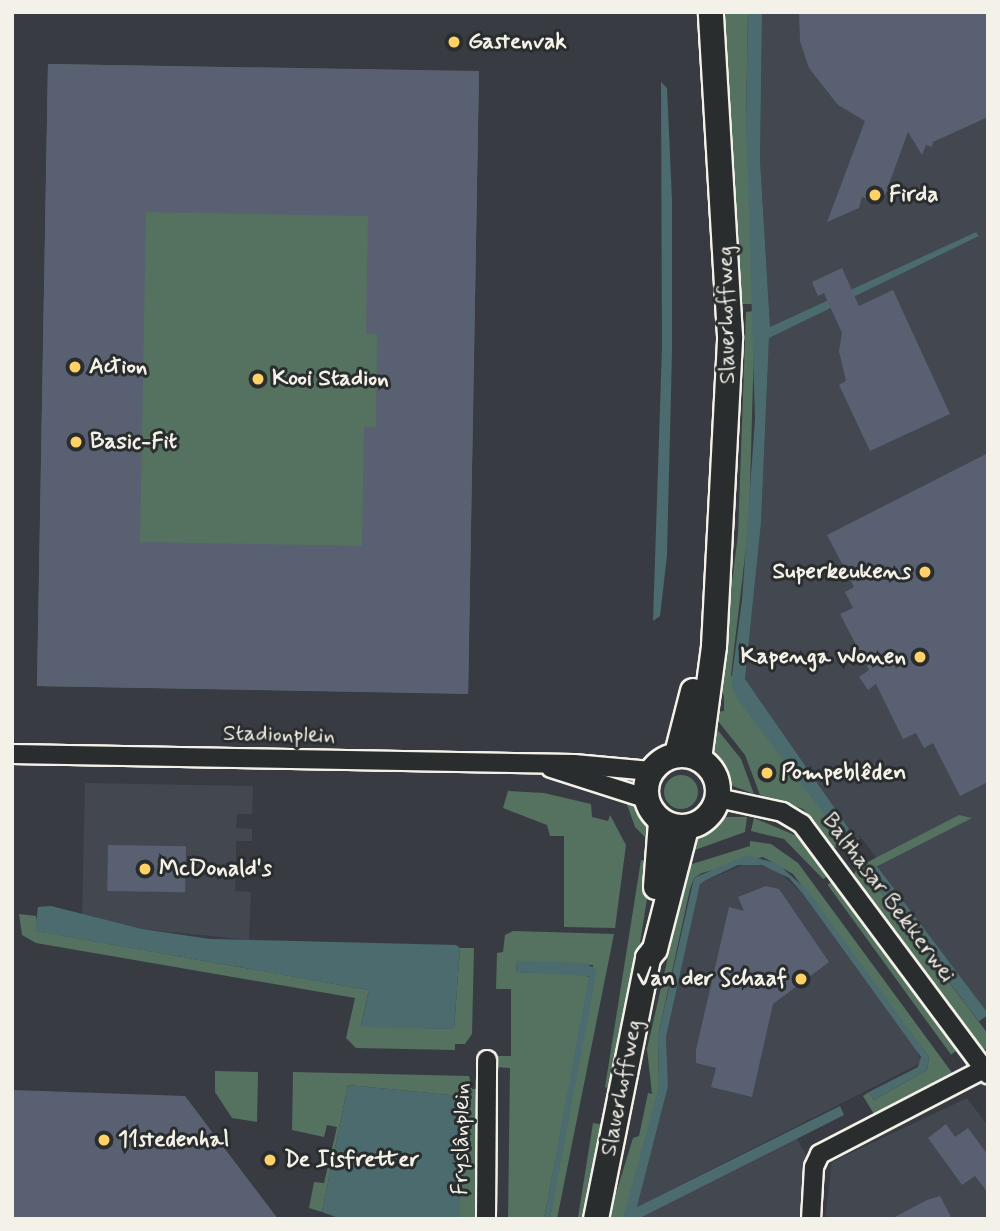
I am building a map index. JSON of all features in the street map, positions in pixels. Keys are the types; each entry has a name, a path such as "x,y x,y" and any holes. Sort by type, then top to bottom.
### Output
{"main road":[{"name":"Slauerhoffweg","path":"688,757 712,617 724,497 730,336 710,12"},
{"path":"688,757 711,768 718,798 712,812 686,828 661,822 645,798 651,771 688,757"},
{"name":"Slauerhoffweg","path":"649,958 645,947 661,850 661,822"},
{"name":"Slauerhoffweg","path":"596,1219 649,958 686,828"}],"street":[{"name":"Stadionplein","path":"12,754 545,765 651,771"},
{"name":"Stadionplein","path":"545,765 645,798"},
{"name":"Balthasar Bekkerwei","path":"718,798 782,812 802,824 986,1070"},
{"name":"Fryslânplein","path":"486,1219 487,1060"},
{"path":"811,1219 814,1167 820,1154 986,1070"}],"shaded area":[{"path":"762,12 988,12 988,1015 877,867 881,864 860,836 853,840 745,679 761,523 769,338 979,236 976,232 770,327 760,160"},
{"path":"85,783 253,786 252,814 237,814 236,828 252,829 252,841 236,841 236,862 251,863 251,871 236,872 235,891 251,892 249,940 142,929 82,915"},
{"path":"747,863 776,869 803,894 917,1049 921,1063 637,1207 668,1086 666,1037 700,883"},
{"path":"967,1098 988,1126 988,1219 825,1219 832,1162"},
{"path":"797,1139 807,1157 801,1219 638,1219"}],"green space":[{"path":"721,12 748,12 746,117 755,304 740,304"},
{"name":"Kooi Stadion","path":"48,64 479,72 468,693 37,686"},
{"path":"755,311 749,522 731,675 840,836 847,831 853,840 861,837 842,849 833,847 803,809 760,795 745,755 718,721 717,712 724,711 724,696 719,688 738,534 746,312"},
{"path":"713,724 741,759 754,794 733,786 712,758"},
{"path":"681,775 693,780 698,792 693,804 681,809 669,804 664,792 669,780"},
{"path":"508,791 544,793 591,804 592,817 608,821 610,815 626,845 615,928 564,927 564,836 550,836 547,825 503,808"},
{"path":"624,796 647,818 650,842 635,827"},
{"path":"959,815 972,818 866,872 988,1034 988,1051 979,1046 854,874 858,867"},
{"path":"726,817 747,817 745,832 692,851 692,840"},
{"path":"754,818 797,836 829,876 823,879 784,839 751,831"},
{"path":"750,841 771,844 798,863 953,1074 874,1114 863,1096 869,1092 874,1100 927,1070 929,1057 793,874 763,857 702,873 694,878 690,889 658,1036 659,1085 647,1144 623,1219 608,1219 633,1138 639,1136 648,1093 652,1094 647,1049 689,865 750,846"},
{"path":"641,860 653,862 617,1089 605,1087"},
{"path":"834,880 957,1050 951,1055 828,885"},
{"path":"19,914 36,916 36,931 369,990 361,1026 454,1029 460,948 474,948 472,1034 465,1044 455,1044 455,1050 356,1048 346,1038 355,998 36,943 22,935"},
{"path":"513,931 614,934 557,1219 550,1219 593,965 517,962 516,972 586,974 590,979 544,1219 508,1219 510,1068 495,1067 496,1056 511,1056 511,989 496,989 497,953 503,952 505,935"},
{"path":"215,1071 258,1072 257,1122 232,1118 215,1092"},
{"path":"293,1072 469,1076 472,1089 477,1089 475,1219 460,1219 460,1096 348,1085 322,1212 309,1208 314,1182 324,1183 337,1127 327,1125 324,1137 292,1130"},
{"path":"593,1123 605,1125 590,1219 578,1219"}],"water":[{"path":"748,12 762,12 760,160 770,327 976,232 979,236 769,338 761,523 745,679 849,829 840,836 736,697 731,683 742,600 755,419 746,117"},
{"path":"661,82 667,88 672,200 672,351 667,555 660,616 653,621 662,347"},
{"path":"747,855 778,864 808,891 929,1057 927,1070 874,1100 869,1092 918,1067 921,1057 803,894 789,878 762,865 738,865 706,880 700,884 666,1037 668,1086 637,1207 840,1106 844,1115 638,1219 623,1219 659,1085 658,1036 694,878"},
{"path":"876,865 988,1014 979,1022 866,872"},
{"path":"51,906 142,929 210,939 456,945 460,948 454,1029 361,1027 369,990 35,931 38,907"},
{"path":"517,961 585,963 597,970 550,1219 544,1219 589,976 516,972"},
{"path":"348,1085 461,1096 460,1219 341,1219 322,1212"}],"building":[{"path":"799,12 988,12 988,117 933,142 932,147 926,145 922,155 908,132 885,195 873,201 862,197 859,208 827,222 865,121 838,105 809,68 800,41"},
{"name":"Kooi Stadion","path":"48,64 479,71 468,694 37,686","holes":["146,212 368,216 366,334 377,334 376,428 364,427 362,546 140,542"]},
{"path":"842,268 859,306 893,290 950,414 870,451 839,385 846,381 839,351 842,333 824,293 818,296 812,282"},
{"path":"988,453 988,782 960,796 933,743 924,748 916,733 903,739 876,684 868,690 859,677 869,670 840,614 853,608 845,592 854,587 827,535"},
{"path":"108,845 186,846 185,892 107,891"},
{"path":"766,886 779,889 829,962 773,1004 752,1097 711,1087 716,1068 696,1063 696,1050 729,907 744,911 738,897"},
{"name":"11stedenhal","path":"12,1090 185,1096 278,1219 12,1219"},
{"path":"946,1124 955,1137 968,1128 988,1155 988,1193 975,1176 962,1185 928,1138"},
{"path":"940,1196 952,1219 891,1219 927,1200"}],"place":[{"name":"Gastenvak","path":"454,42"},
{"name":"Firda","path":"875,195"},
{"name":"Action","path":"75,367"},
{"name":"Kooi Stadion","path":"258,379"},
{"name":"Basic-Fit","path":"76,442"},
{"name":"Superkeukens","path":"925,572"},
{"name":"Kapenga Wonen","path":"920,657"},
{"name":"Pompeblêden","path":"767,773"},
{"name":"McDonald's","path":"145,869"},
{"name":"Van der Schaaf","path":"801,979"},
{"name":"11stedenhal","path":"104,1140"},
{"name":"De Iisfretter","path":"270,1160"}]}
